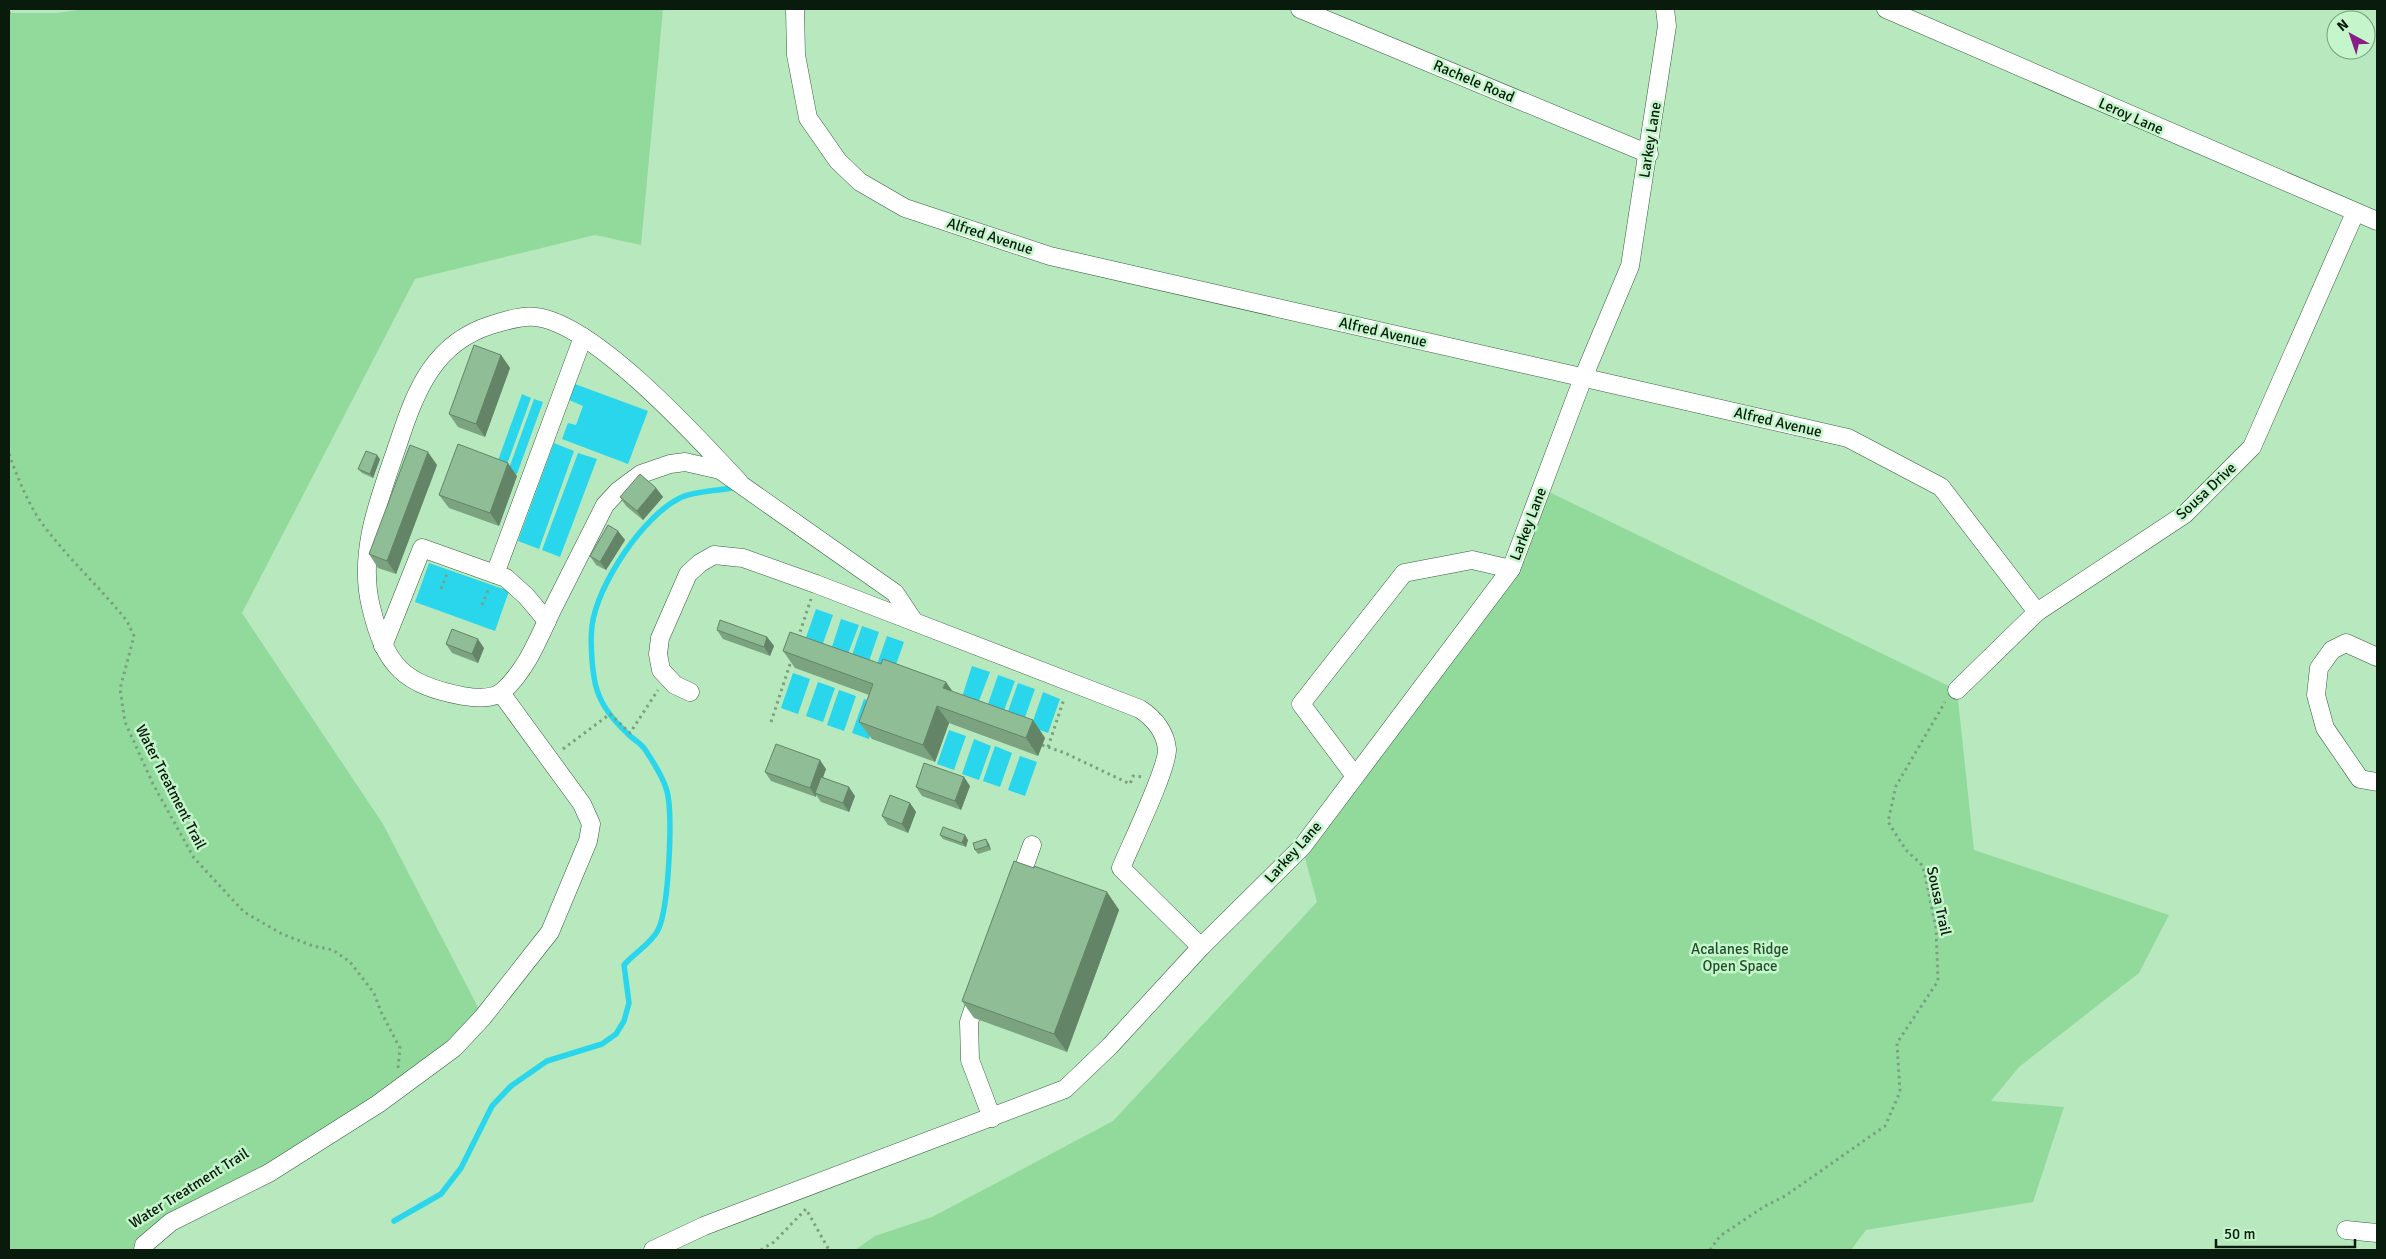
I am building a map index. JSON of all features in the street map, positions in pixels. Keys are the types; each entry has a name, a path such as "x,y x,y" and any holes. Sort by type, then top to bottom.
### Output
{"street":[{"name":"Alfred Avenue","path":"794,9 796,55 808,118 838,160 860,182 905,208 1050,256 1848,438 1941,487 2037,612"},
{"name":"Rachele Road","path":"1300,9 1648,154"},
{"name":"Larkey Lane","path":"653,1250 704,1226 1065,1089 1110,1046 1201,947 1302,847 1511,569 1583,378 1630,266 1667,26 1665,9"},
{"name":"Leroy Lane","path":"1886,9 2377,221"},
{"name":"Sousa Drive","path":"1957,690 2037,612 2185,514 2252,447 2355,213"},
{"path":"739,482 625,367 565,326 536,316 505,320 474,330 446,349 424,376 409,410 376,511 365,569 370,607 383,646 405,676 430,689 478,698 501,693 527,662 605,505 618,491 641,474 670,464 685,462 720,470 739,482 895,593 913,620"},
{"path":"495,574 583,337"},
{"path":"383,646 422,548 506,578 526,596 547,621"},
{"path":"690,692 674,685 661,670 658,654 660,638 688,574 700,563 714,555 743,558 816,584 1140,709 1155,719 1164,736 1167,750 1158,780 1121,868 1201,947"},
{"path":"1355,776 1301,704 1404,573 1472,560 1511,569"},
{"path":"2377,657 2346,644 2332,650 2319,668 2316,695 2324,728 2360,779 2377,782"},
{"path":"143,1250 144,1245 171,1222 269,1173 378,1104 454,1048 483,1018 550,932 588,841 591,824 588,813 501,693"},
{"path":"1012,901 1032,846"},
{"path":"985,975 968,1022 970,1060 992,1118"},
{"path":"2346,1230 2377,1233"}],"path":[{"path":"9,14 10,9"},
{"name":"Water Treatment Trail","path":"9,454 21,488 39,518 55,540 127,621 134,636 120,689 125,722 153,784 194,858 244,912 282,934 313,946 333,950 350,962 374,993 381,1012 400,1048 398,1074"},
{"path":"798,639 816,584"},
{"path":"771,722 795,648"},
{"path":"549,760 610,714 630,734 667,676"},
{"path":"1048,747 1070,682"},
{"name":"Sousa Trail","path":"1710,1250 1720,1236 1765,1206 1785,1196 1885,1126 1900,1092 1896,1043 1938,981 1936,928 1923,866 1906,850 1888,822 1896,786 1950,694 1957,690"},
{"path":"1042,745 1130,784 1132,776 1158,780"},
{"path":"761,1250 774,1242 806,1209 829,1250"}],"green space":[{"path":"85,9 663,9 641,245 595,235 415,279 242,613 383,824 483,1017 378,1104 171,1222 143,1250 9,1250 9,13 56,13"},
{"name":"Acalanes Ridge Open Space","path":"1541,488 1957,690 1974,850 2169,915 2139,973 2019,1067 1991,1101 2064,1107 2033,1202 1866,1230 1851,1250 855,1250 875,1236 932,1217 1113,1121 1317,902 1302,847 1511,569"}],"water":[{"path":"575,384 648,411 628,464 562,439 568,423 576,425 583,406 569,400"},
{"path":"522,394 531,398 505,470 496,466"},
{"path":"534,399 543,402 517,474 508,471"},
{"path":"554,443 574,451 539,549 518,541"},
{"path":"578,453 597,459 560,557 542,550"},
{"path":"429,563 509,591 495,631 415,602"},
{"path":"816,609 833,615 821,649 804,643"},
{"path":"841,619 859,625 846,659 830,653"},
{"path":"862,626 879,632 867,667 850,661"},
{"path":"887,636 904,642 892,676 875,670"},
{"path":"972,666 990,672 977,706 961,700"},
{"path":"793,673 810,679 798,714 781,708"},
{"path":"998,675 1015,681 1002,716 986,710"},
{"path":"818,682 835,688 823,722 806,716"},
{"path":"1018,683 1035,689 1023,723 1006,717"},
{"path":"839,690 856,696 844,731 827,725"},
{"path":"1043,692 1060,699 1048,733 1031,727"},
{"path":"864,699 881,705 869,739 852,733"},
{"path":"949,730 966,736 954,770 937,764"},
{"path":"974,739 991,746 979,780 962,774"},
{"path":"995,746 1012,753 1000,787 983,781"},
{"path":"1020,756 1037,762 1025,796 1008,790"}],"building":[{"path":"474,345 501,355 476,424 449,414"},
{"path":"458,444 508,463 490,513 439,495"},
{"path":"410,445 428,452 387,561 369,554"},
{"path":"366,451 377,455 370,474 358,469"},
{"path":"640,474 656,488 637,511 620,497"},
{"path":"608,525 618,531 600,562 590,556"},
{"path":"720,620 767,637 764,647 717,630"},
{"path":"452,629 478,639 472,654 446,644"},
{"path":"790,632 881,664 883,659 946,682 943,688 1033,720 1026,738 937,706 923,745 859,722 873,684 783,651"},
{"path":"776,744 820,760 810,788 765,772"},
{"path":"924,763 964,777 955,801 916,787"},
{"path":"821,777 849,787 843,803 815,793"},
{"path":"890,795 910,803 902,824 882,816"},
{"path":"943,827 965,835 962,843 940,835"},
{"path":"986,839 988,846 975,850 973,843"},
{"path":"1014,861 1034,868 1034,866 1107,892 1054,1034 962,1001"}],"waterway":[{"path":"394,1221 441,1194 461,1168 492,1106 511,1086 547,1061 602,1044 616,1034 624,1021 629,1003 624,965 651,940 658,930 662,919 669,861 669,803 667,791 658,770 642,745 629,735 613,718 599,696 593,667 592,626 596,609 612,572 624,553 651,520 680,498 698,493 732,488"}]}
